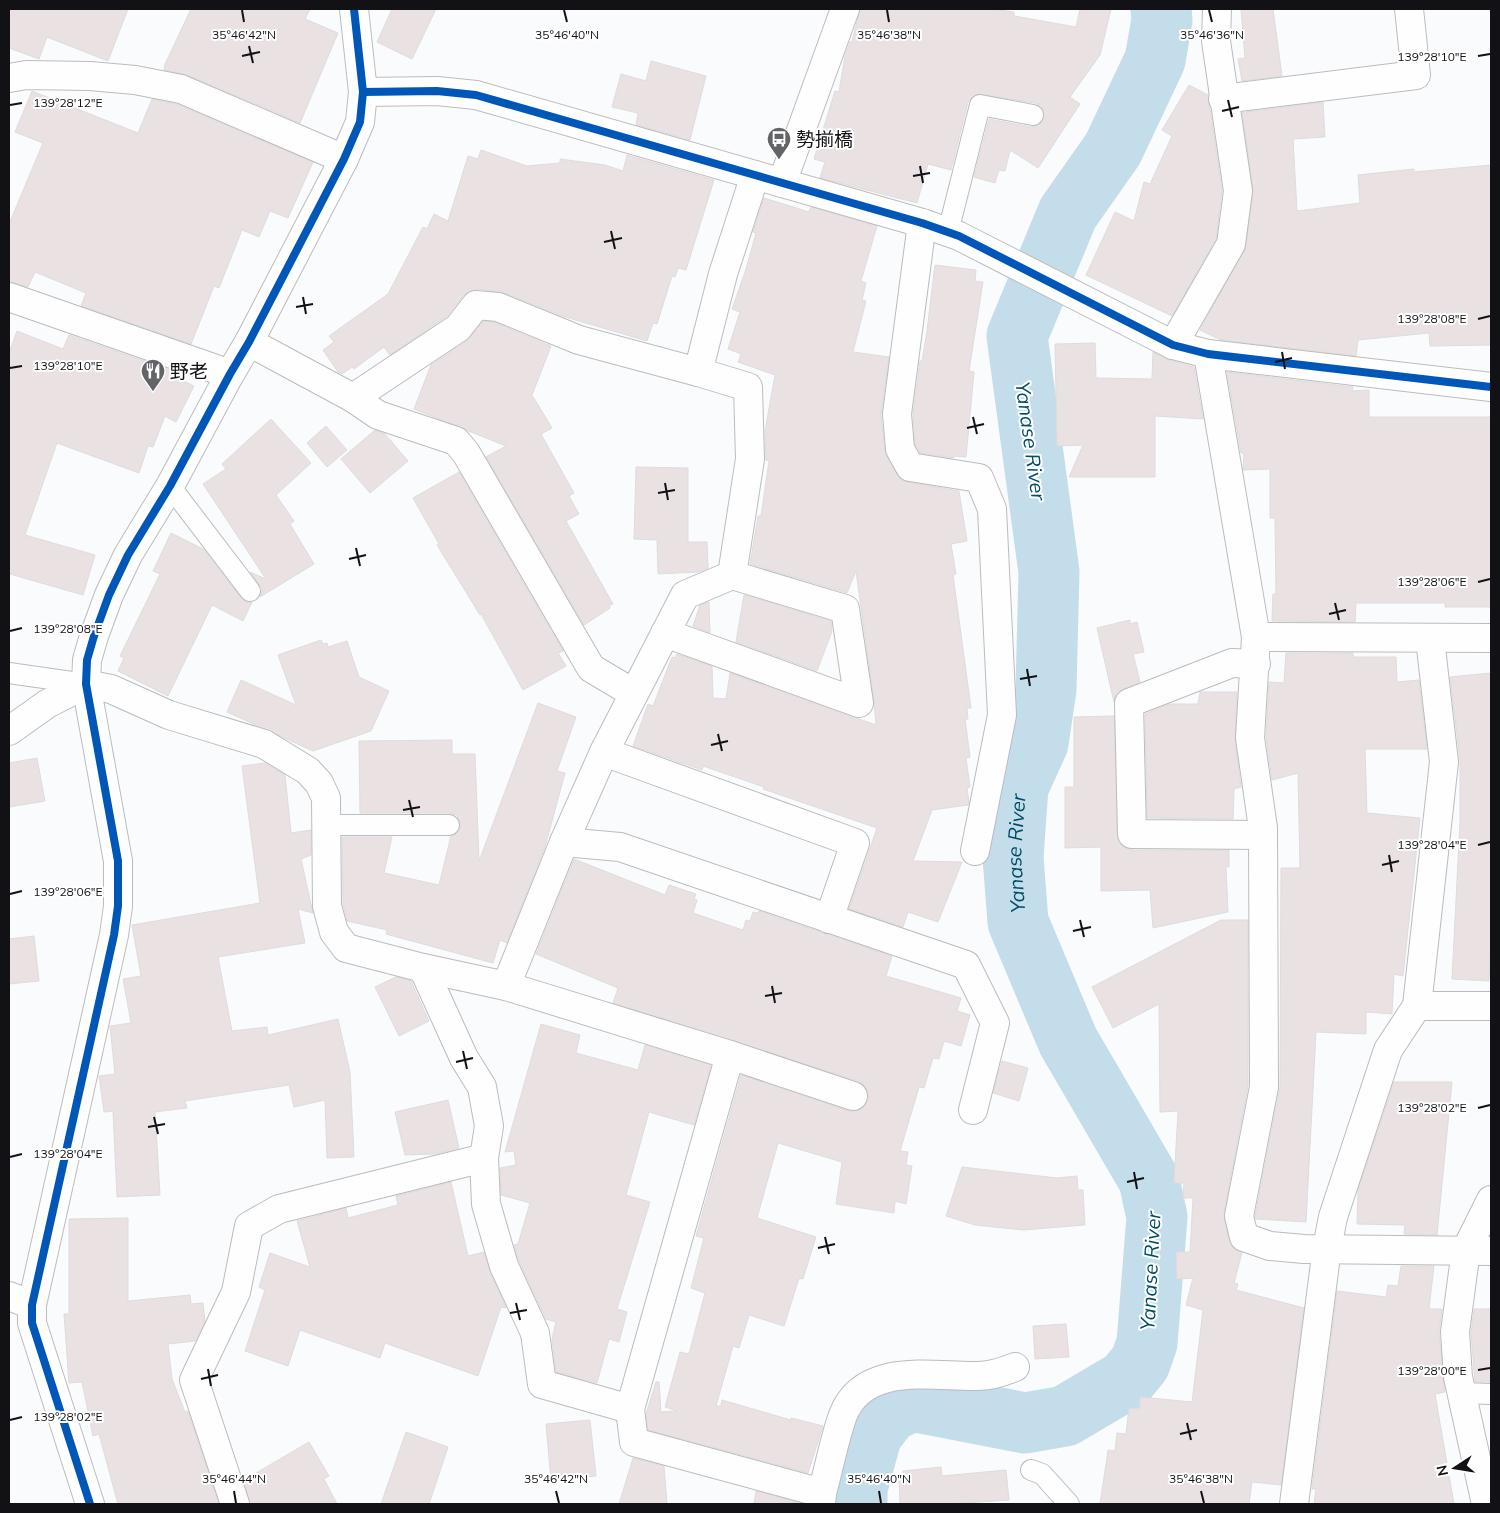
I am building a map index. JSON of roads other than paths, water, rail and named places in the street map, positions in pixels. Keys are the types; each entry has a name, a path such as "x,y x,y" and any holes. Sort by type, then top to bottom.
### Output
{"street":[{"path":"90,1504 32,1323 20,1300 114,935 118,906 118,860 86,684 87,660 109,595 128,555 170,486 249,342 344,159 360,122 363,92 354,9"},
{"path":"782,184 845,9"},
{"path":"1173,345 1232,244 1238,191 1216,42 1217,9"},
{"path":"1223,99 1416,75 1409,9"},
{"path":"9,78 26,74 90,76 135,80 181,89 344,159"},
{"path":"363,92 437,91 476,95 922,223 948,232 1173,345 1208,354 1491,387"},
{"path":"698,372 724,274 755,175"},
{"path":"922,223 896,414 900,449 910,467 979,478 992,509 1002,715 976,851"},
{"path":"9,297 230,374"},
{"path":"353,398 458,328 476,305 498,307 580,340 698,372 748,388 750,459 732,574"},
{"path":"249,342 353,398 378,415 456,441 466,452 591,668 633,693"},
{"path":"1208,354 1256,637 1256,664 1250,738 1262,835 1264,1087 1239,1216 1244,1237 1270,1246 1478,1251"},
{"path":"506,986 564,842 604,752 633,693 664,633 685,595 732,574 845,609 860,704 664,633"},
{"path":"1256,637 1491,638"},
{"path":"1294,1504 1327,1248 1333,1217 1388,1050 1417,1006 1444,762 1430,639"},
{"path":"1256,664 1232,663 1129,703 1132,834 1262,835"},
{"path":"9,731 47,704 86,684 111,689 169,716 264,744 308,770 326,798 326,906 334,932 346,948 423,968 506,986 730,1055 853,1096"},
{"path":"604,752 855,843 828,919"},
{"path":"564,842 620,847 966,965 995,1023 972,1110"},
{"path":"423,968 464,1058 482,1087 489,1126 484,1158 486,1204 504,1266 535,1333 542,1384 630,1409"},
{"path":"1417,1006 1491,1006"},
{"path":"730,1055 630,1409 634,1442 821,1499 844,1414 858,1393 877,1382 900,1374 979,1376 1014,1367"},
{"path":"235,1504 194,1380 236,1292 249,1226 279,1209 484,1158"},
{"path":"1486,1504 1458,1377 1455,1332 1491,1200"}],"lane":[{"path":"948,232 980,105 1033,115"},
{"path":"170,486 250,591"},
{"path":"9,673 86,684"},
{"path":"327,825 449,825"},
{"path":"1462,1394 1491,1394"},
{"path":"1030,1470 1042,1474 1069,1504"}],"waterway":[{"name":"Yanase River","path":"857,1504 857,1488 872,1434 889,1412 912,1401 1025,1423 1065,1416 1126,1380 1140,1363 1147,1343 1157,1217 1149,1180 1068,1041 1018,922 1013,857 1018,787 1038,743 1046,689 1049,572 1017,336 1068,213 1113,149 1155,60 1162,20 1161,9"}],"place":[{"name":"勢揃橋","path":"779,160"},
{"name":"野老","path":"153,392"}]}
